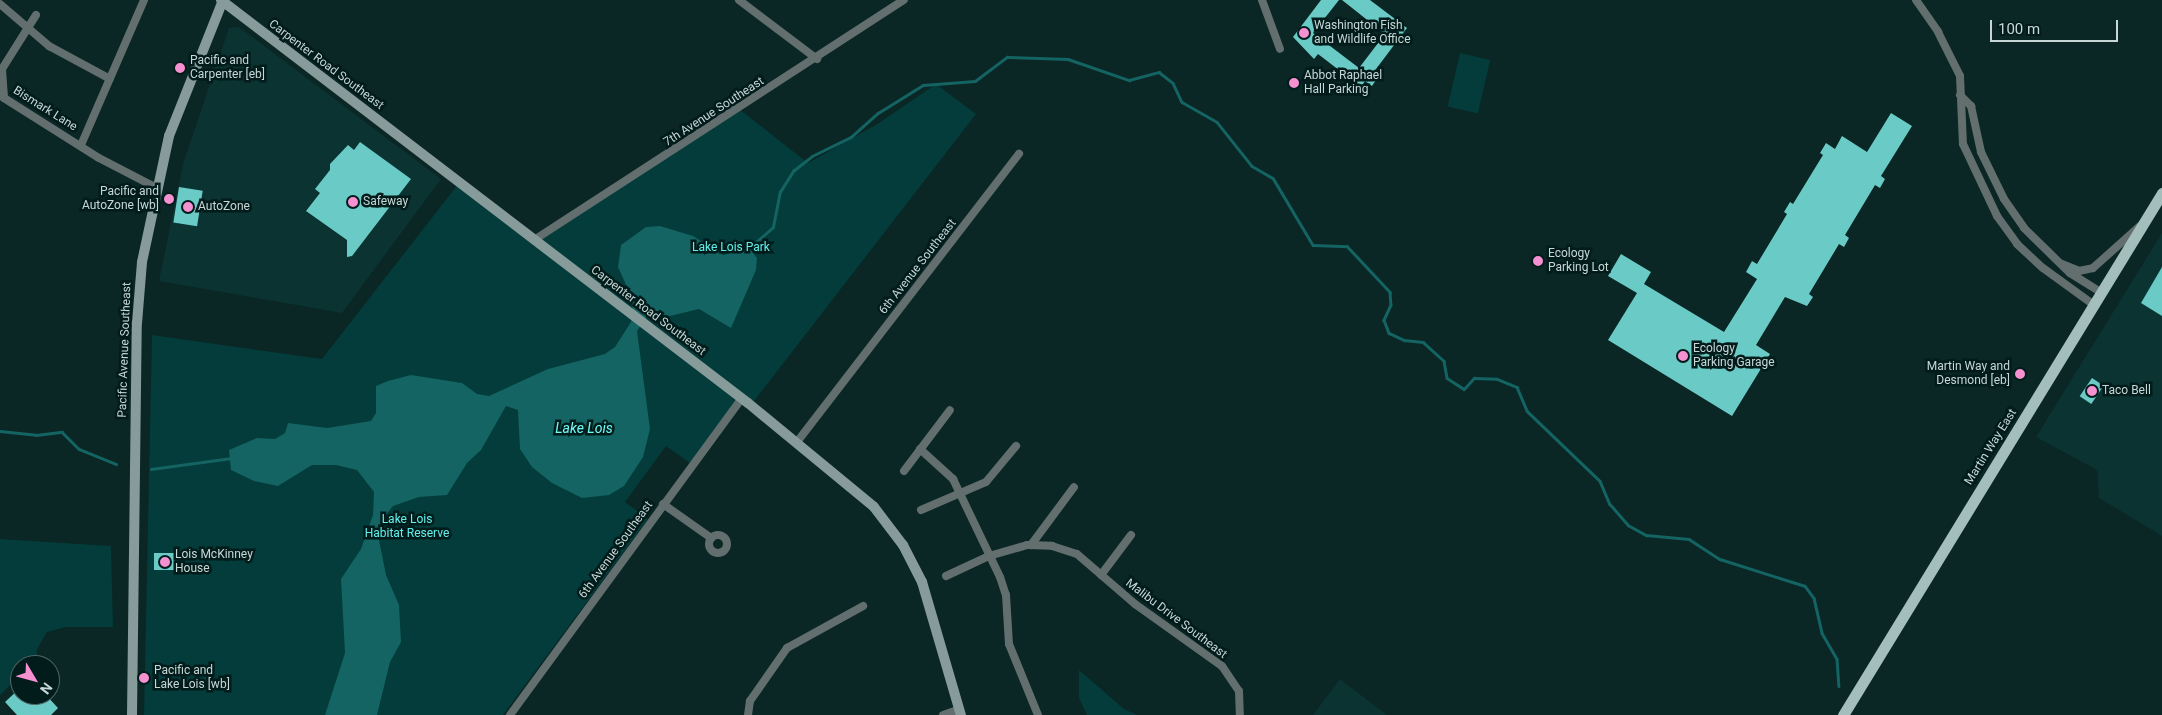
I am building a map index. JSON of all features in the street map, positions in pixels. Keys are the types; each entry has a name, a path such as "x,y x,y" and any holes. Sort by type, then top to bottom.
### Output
{"main road":[{"name":"Pacific Avenue Southeast","path":"132,715 137,323 142,262 155,187 172,127 222,0"},
{"name":"Carpenter Road Southeast","path":"222,0 742,398 874,507 912,559 961,712"},
{"name":"Martin Way East","path":"1843,715 2162,193"}],"street":[{"path":"81,144 144,0"},
{"path":"738,0 817,59"},
{"name":"7th Avenue Southeast","path":"534,240 817,59 904,0"},
{"path":"1262,0 1280,49"},
{"path":"1916,0 1938,32 1960,76 1963,144 1997,216 2017,244 2036,262 2094,304"},
{"path":"0,4 25,28 68,57 110,79"},
{"name":"Bismark Lane","path":"36,15 25,28 2,69 4,98 155,187"},
{"path":"1960,95 1971,106 1981,152 2004,199 2024,228 2056,262 2102,293"},
{"name":"6th Avenue Southeast","path":"797,442 1019,154"},
{"path":"2056,262 2078,271 2093,268 2118,242 2144,223"},
{"name":"6th Avenue Southeast","path":"510,715 742,398"},
{"path":"904,471 950,410"},
{"path":"921,510 960,495 986,482 1016,446"},
{"path":"920,449 953,479 989,556 1006,595 1005,621 1014,661 1038,715"},
{"path":"1031,545 1074,486"},
{"path":"663,504 711,538"},
{"path":"1101,575 1131,535"},
{"name":"Malibu Drive Southeast","path":"946,576 989,556 1031,545 1052,546 1077,554 1101,575 1222,666 1239,691 1240,715"},
{"path":"748,715 750,701 787,648 864,606"},
{"path":"943,715 961,712"}],"shaded area":[{"path":"239,27 441,179 342,313 159,281 183,164 229,28"},
{"path":"2162,233 2162,536 2099,498 2097,470 2036,437"},
{"path":"1340,679 1387,715 1313,715"}],"green space":[{"path":"1460,53 1490,60 1478,114 1448,107"},
{"name":"Lake Lois Habitat Reserve","path":"936,84 976,114 751,405 737,399 690,463 666,446 625,502 648,519 503,715 144,715 152,335 322,359 459,183 534,241 739,109 808,163 879,123"},
{"path":"0,539 111,546 113,627 66,627 47,632 37,649 37,655 10,655 10,685 0,695"},
{"path":"1079,670 1124,709 1137,715 1087,715 1079,698"}],"water":[{"name":"Lake Lois","path":"660,226 693,236 723,255 749,248 757,258 756,270 731,328 699,309 670,316 650,312 637,331 650,429 643,457 624,486 609,495 582,498 552,483 532,467 520,449 518,410 506,406 481,450 467,463 447,495 419,497 393,506 385,516 379,540 386,575 399,605 401,642 390,662 377,715 325,715 345,653 341,579 361,549 373,515 374,492 357,470 336,465 312,465 278,486 254,481 231,470 229,450 257,438 275,439 285,433 288,423 327,428 371,421 376,413 376,386 411,375 462,383 477,394 489,396 548,369 605,354 615,347 631,322 633,300 618,267 621,245 646,227"}],"building":[{"path":"1321,0 1339,0 1313,33 1359,68 1385,34 1342,0 1370,0 1407,28 1373,73 1378,77 1372,86 1365,81 1361,87 1318,54 1314,59 1293,37"},
{"path":"1891,113 1912,126 1881,176 1885,179 1880,188 1875,185 1845,235 1849,238 1844,247 1839,244 1809,294 1813,297 1807,306 1785,297 1756,345 1770,354 1732,416 1608,340 1637,293 1608,276 1621,254 1651,272 1644,284 1724,332 1757,279 1746,272 1752,261 1757,264 1787,214 1784,212 1790,202 1793,204 1823,155 1820,153 1826,143 1835,149 1842,136 1867,152"},
{"name":"Safeway","path":"360,142 411,179 352,256 347,257 347,240 306,211 320,193 315,189 330,170 330,164 348,145 354,150"},
{"name":"AutoZone","path":"179,187 203,191 197,226 173,223"},
{"path":"2162,267 2162,316 2141,303"},
{"name":"Taco Bell","path":"2092,378 2104,386 2091,404 2080,396"},
{"name":"Lois McKinney House","path":"154,553 175,553 175,570 154,570"},
{"path":"10,697 10,705 55,705 58,708 51,715 17,715 5,702"}],"waterway":[{"path":"748,249 773,227 780,192 793,171 812,156 851,137 878,113 923,85 975,81 1007,57 1068,59 1129,80 1159,72 1173,83 1182,102 1217,122 1252,166 1273,178 1313,245 1347,246 1390,292 1391,305 1384,320 1389,333 1404,340 1423,342 1444,361 1447,378 1464,389 1474,378 1497,379 1517,387 1527,411 1600,481 1610,504 1628,525 1646,535 1689,539 1720,559 1805,586 1814,598 1822,633 1837,659 1839,686"},
{"path":"0,431 36,435 62,432 79,449 116,464"},
{"path":"151,469 231,458"}],"place":[{"name":"Washington Fish and Wildlife Office","path":"1304,33"},
{"name":"Pacific and Carpenter [eb]","path":"180,68"},
{"name":"Abbot Raphael Hall Parking","path":"1294,83"},
{"name":"Pacific and AutoZone [wb]","path":"169,199"},
{"name":"Safeway","path":"353,202"},
{"name":"AutoZone","path":"188,207"},
{"name":"Ecology Parking Lot","path":"1538,261"},
{"name":"Ecology Parking Garage","path":"1683,356"},
{"name":"Martin Way and Desmond [eb]","path":"2020,374"},
{"name":"Taco Bell","path":"2092,391"},
{"name":"Lois McKinney House","path":"165,562"},
{"name":"Pacific and Lake Lois [wb]","path":"144,678"}],"park label":[{"name":"Lake Lois Park","path":"731,248"}]}
